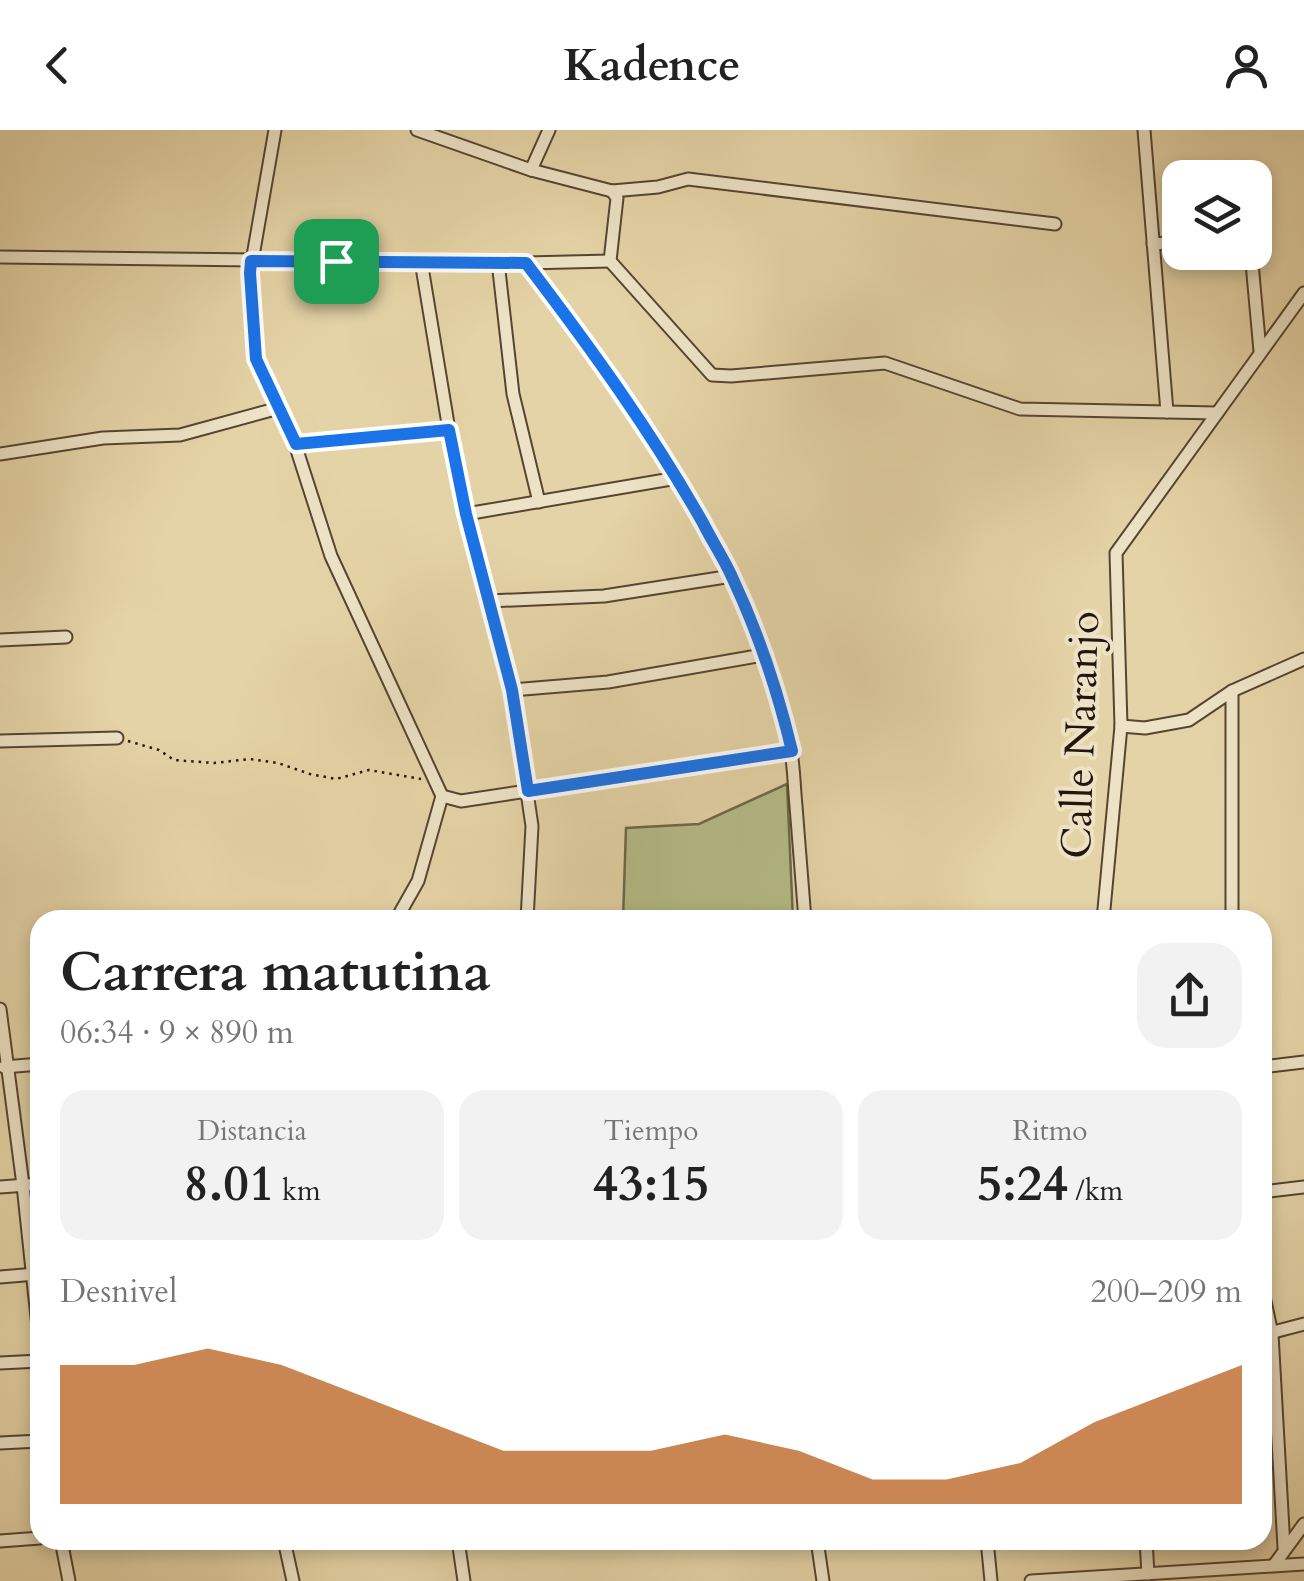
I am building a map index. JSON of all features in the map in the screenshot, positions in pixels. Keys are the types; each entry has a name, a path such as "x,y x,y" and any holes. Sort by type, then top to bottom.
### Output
{"street":[{"path":"274,130 250,273 256,359 296,444 330,556 442,796 418,881 402,910"},
{"path":"416,130 531,170 612,191 688,179 1055,224"},
{"path":"531,170 550,130"},
{"path":"1144,130 1167,412"},
{"path":"612,191 617,198 610,261 712,374 731,376 885,363 1020,409 1217,414 1304,293"},
{"path":"1153,244 1162,243"},
{"path":"0,257 610,261"},
{"path":"421,261 466,514 512,690 532,826 528,910"},
{"path":"498,262 513,394 538,502"},
{"path":"526,263 605,367 677,478 732,576 763,654 792,751 804,910"},
{"path":"1253,270 1260,352"},
{"path":"0,454 102,438 180,435 279,408"},
{"name":"Calle Naranjo","path":"1103,910 1120,726 1116,553 1217,414"},
{"path":"296,444 449,430"},
{"path":"466,514 677,478"},
{"path":"489,601 604,596 732,576"},
{"path":"0,640 66,637"},
{"path":"512,690 608,682 763,654"},
{"path":"1120,726 1145,728 1189,720 1232,691 1304,659"},
{"path":"1232,691 1232,910"},
{"path":"0,741 117,738"},
{"path":"442,796 461,801 792,751"},
{"path":"0,1010 4,1067 30,1233"},
{"path":"1272,1066 1304,1062"},
{"path":"4,1067 30,1065"},
{"path":"0,1186 30,1185"},
{"path":"1272,1191 1304,1187"},
{"path":"0,1277 30,1274"},
{"path":"1272,1333 1304,1324"},
{"path":"0,1363 30,1361"},
{"path":"1272,1397 1284,1548"},
{"path":"0,1443 30,1442"},
{"path":"1274,1566 1304,1524"},
{"path":"0,1541 30,1539"},
{"path":"62,1550 69,1581"},
{"path":"286,1550 294,1581"},
{"path":"459,1550 464,1581"},
{"path":"818,1550 823,1581"},
{"path":"989,1550 991,1581"},
{"path":"1147,1550 1148,1574"},
{"path":"1031,1581 1304,1564"}],"path":[{"path":"117,738 159,750 174,760 214,763 250,759 336,779 369,770 417,779 434,778"}],"green space":[{"path":"787,784 793,910 623,910 626,828 699,824"}],"route":[{"path":"251,261 336,261 526,263 605,367 677,478 732,576 763,654 792,751 528,791 512,690 466,514 449,430 296,444 256,359 251,261"}]}
